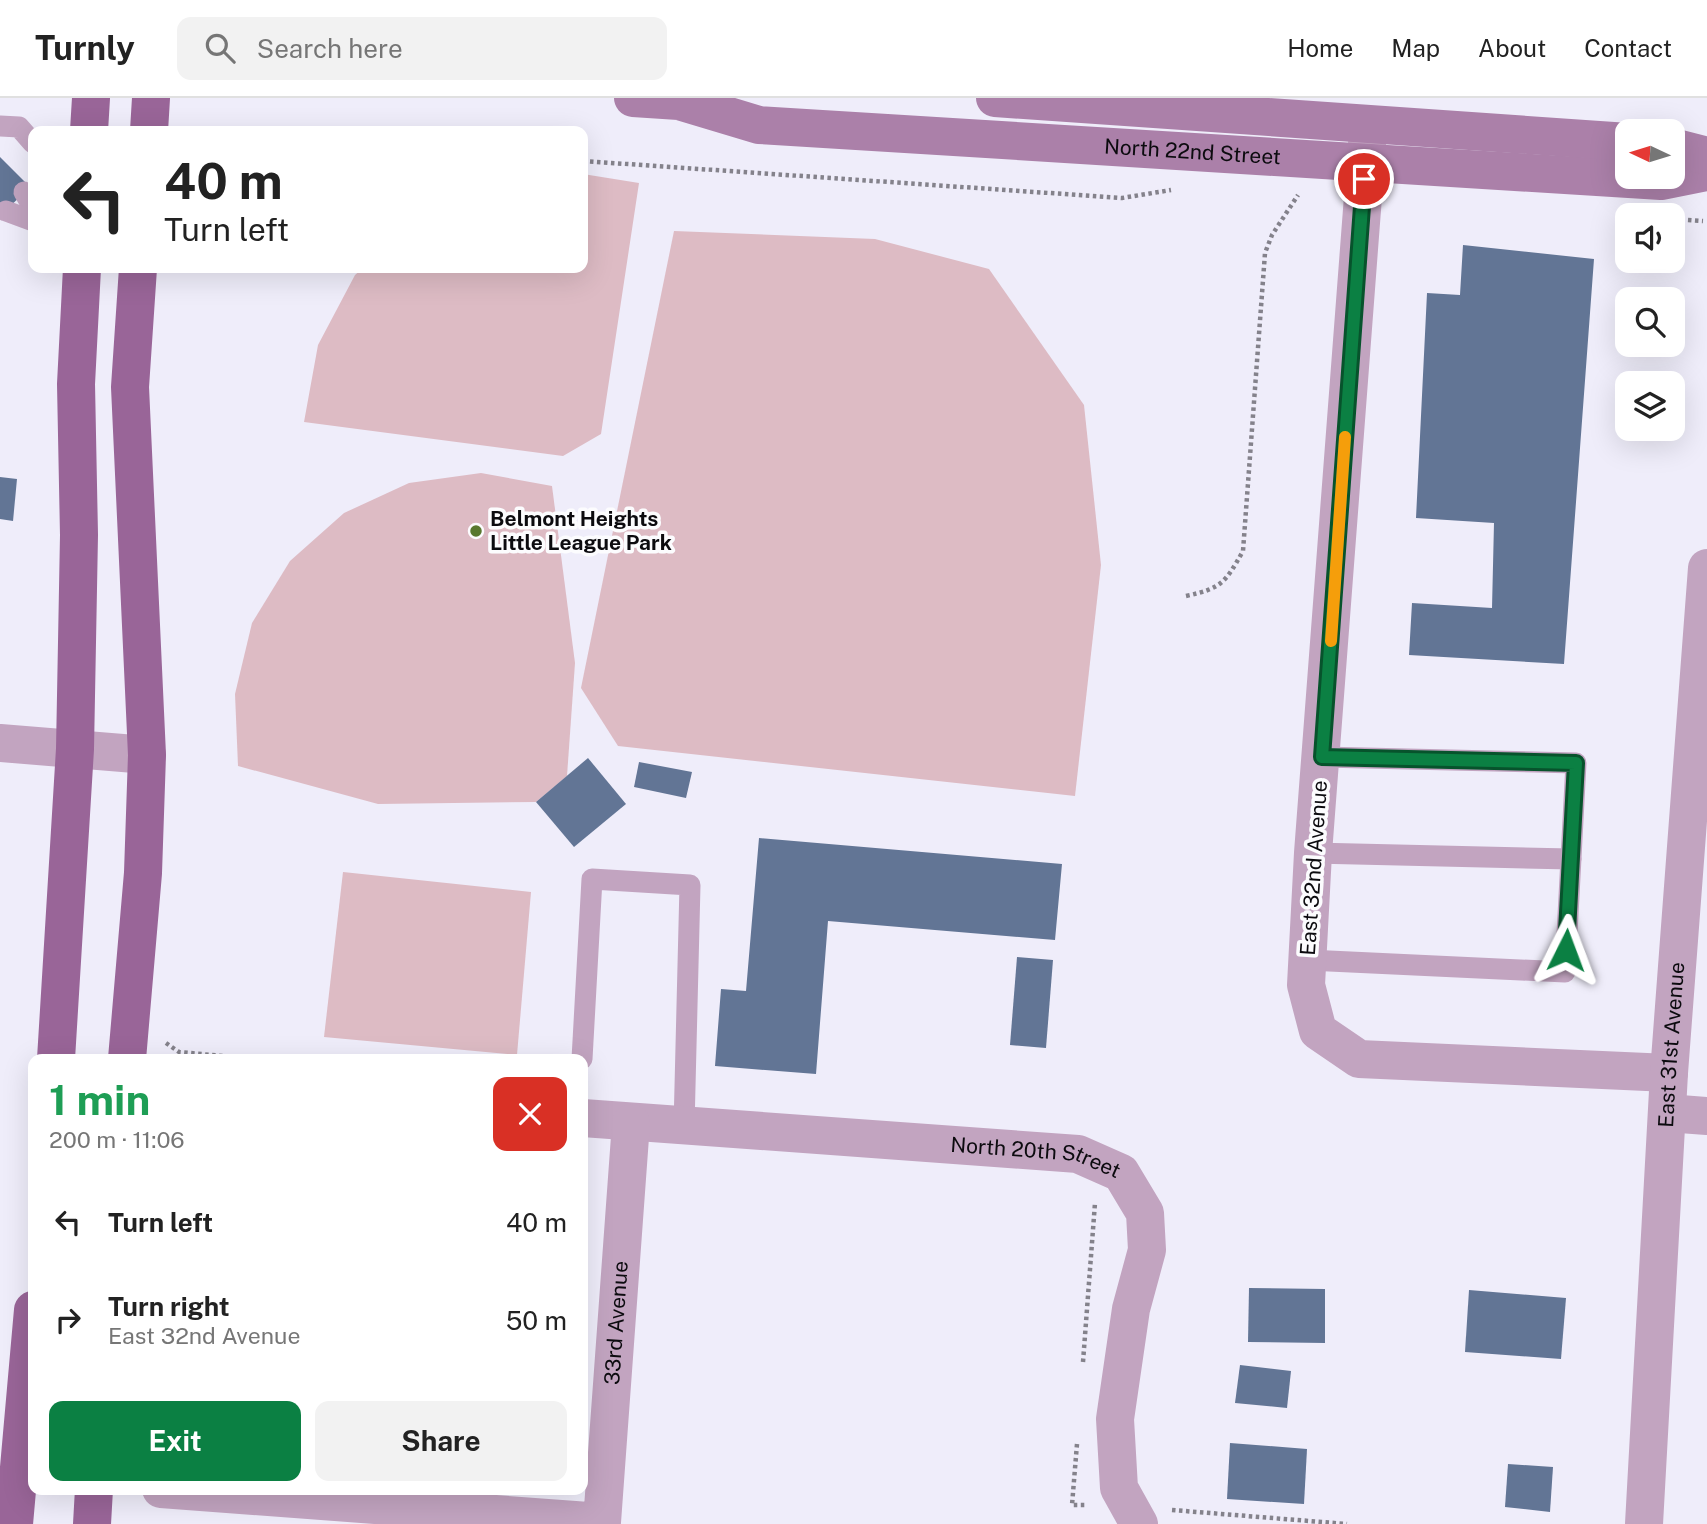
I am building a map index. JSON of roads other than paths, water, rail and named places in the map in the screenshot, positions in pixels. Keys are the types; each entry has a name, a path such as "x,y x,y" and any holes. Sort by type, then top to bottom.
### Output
{"main road":[{"path":"89,126 91,98"},
{"path":"149,126 151,98"},
{"name":"North 22nd Street","path":"633,98 684,99 759,125 1661,181 1707,172"},
{"name":"North 22nd Street","path":"995,98 1242,106 1369,123 1615,141"},
{"path":"1685,150 1707,156"},
{"path":"56,1054 75,749 79,535 76,384 82,273"},
{"path":"127,1054 143,873 147,755 130,387 138,273"},
{"path":"15,1524 9,1482 28,1346"},
{"path":"92,1524 94,1495"}],"street":[{"path":"1237,153 1242,106"},
{"name":"East 32nd Avenue","path":"1307,972 1313,853 1369,123"},
{"name":"East 31st Avenue","path":"1644,1524 1669,1073 1707,568"},
{"path":"0,743 147,755"},
{"path":"1307,972 1318,1031 1359,1059 1669,1073"},
{"path":"1667,1113 1707,1116"},
{"name":"North 20th Street","path":"588,1119 1078,1154 1121,1173 1145,1213 1147,1250 1131,1309 1115,1419 1119,1488 1135,1516"},
{"name":"33rd Avenue","path":"244,1495 602,1521 631,1123"}],"lane":[{"path":"0,126 19,127 28,137"},
{"path":"6,211 28,218"},
{"path":"1307,972 1565,972 1576,763 1322,757"},
{"path":"1313,853 1571,859"},
{"path":"582,1054 592,879 690,884 684,1127"}],"place":[{"name":"Belmont Heights Little League Park","path":"476,531"}]}
